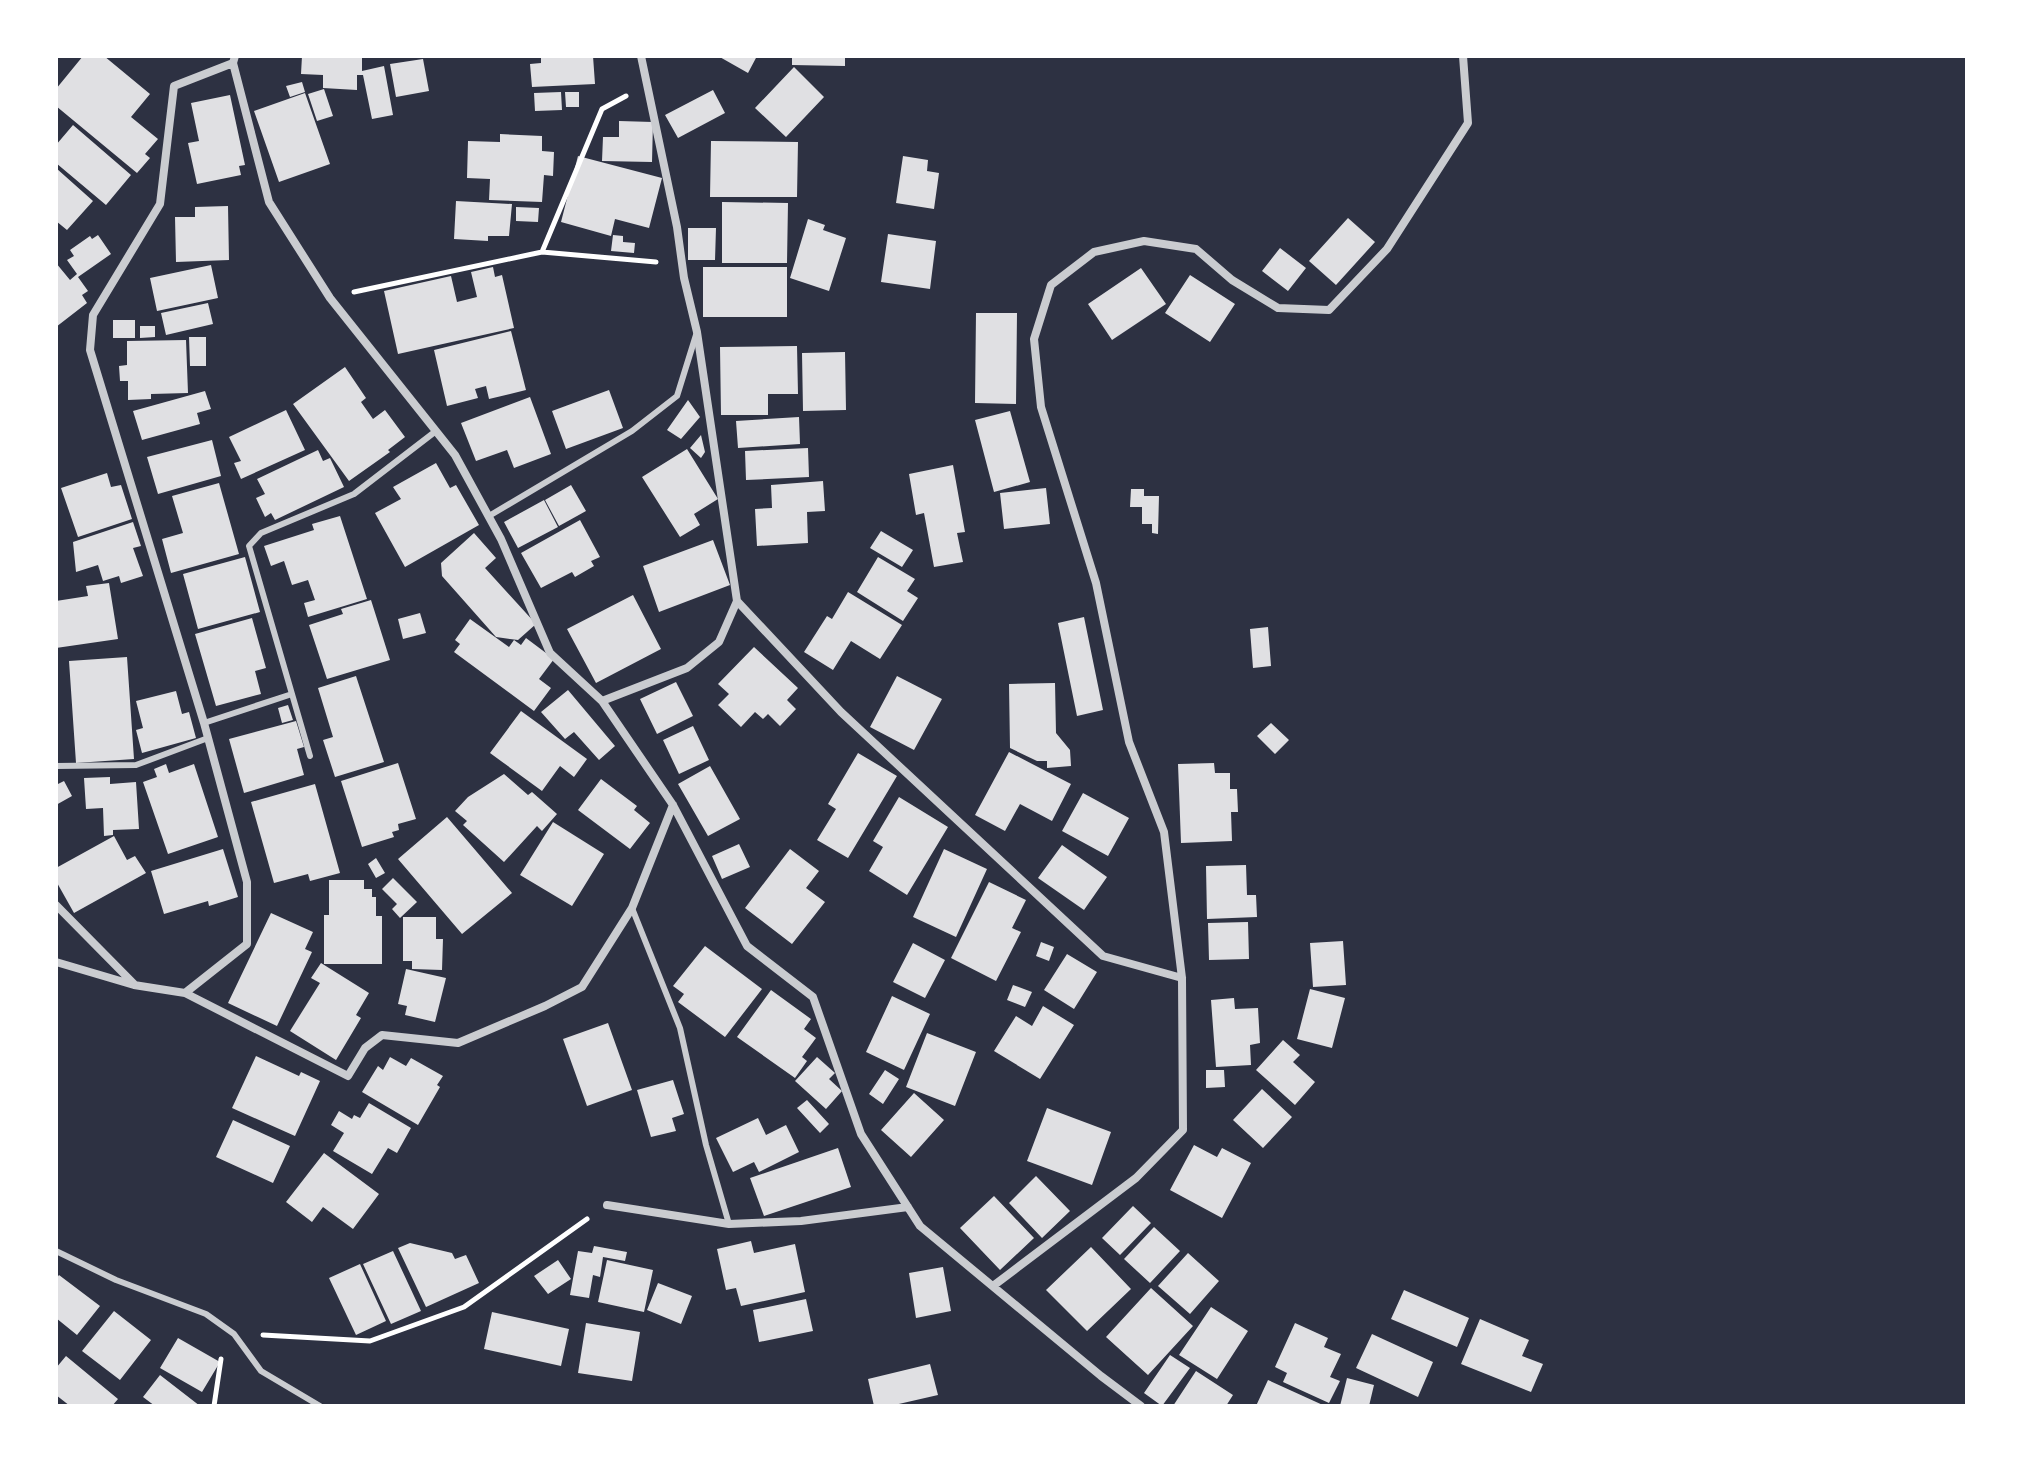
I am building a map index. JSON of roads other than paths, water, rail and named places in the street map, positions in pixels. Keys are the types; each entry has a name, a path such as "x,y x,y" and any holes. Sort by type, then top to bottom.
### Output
{"street":[{"path":"602,701 687,668 719,642 737,601 697,332 641,56"},
{"path":"993,1286 1136,1178 1183,1130 1182,978 1164,832 1129,742 1096,583 1041,407 1034,339 1051,285 1094,252 1144,241 1196,249 1232,280 1278,308 1329,310 1387,249 1468,123 1463,56"},
{"path":"185,993 247,944 247,882 204,723 90,350 93,315 160,204 174,86 234,60 269,202 330,298 455,455 501,539 550,653 602,701 673,805 747,946 813,997 861,1134 920,1226 1141,1406"},
{"path":"737,601 841,712 1103,956 1182,978"},
{"path":"56,962 134,985 185,993 348,1076 365,1048 382,1035 458,1043 582,987 632,908 673,805"},
{"path":"56,905 134,985"},
{"path":"607,1205 729,1224 801,1221 908,1207"}],"lane":[{"path":"489,516 632,431 677,396 697,332"},
{"path":"310,756 249,546 261,533 354,494 436,431"},
{"path":"204,723 292,694"},
{"path":"56,766 136,765 208,738"},
{"path":"632,908 680,1028 706,1145 729,1224"},
{"path":"56,1251 116,1280 206,1314 234,1334 261,1371 320,1406"}]}
